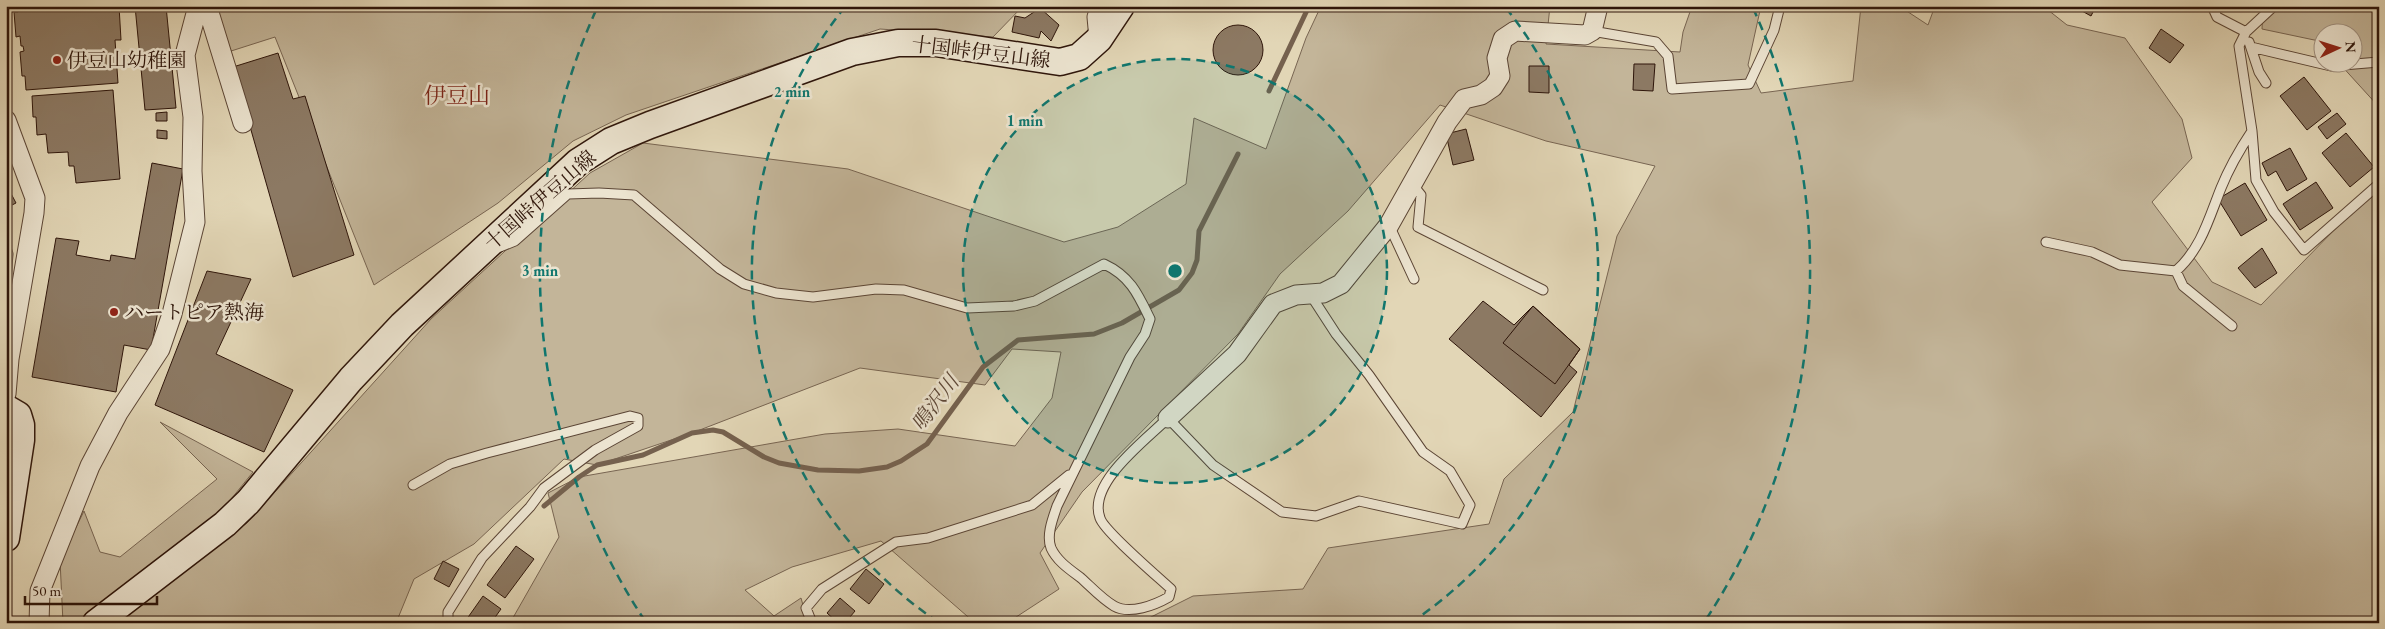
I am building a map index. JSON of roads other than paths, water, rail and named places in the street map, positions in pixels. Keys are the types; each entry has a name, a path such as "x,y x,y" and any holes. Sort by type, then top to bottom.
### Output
{"main road":[{"name":"十国峠伊豆山線","path":"96,623 231,519 248,502 351,380 402,325 490,241 578,162 611,141 852,52 898,43 936,43 1060,62 1079,58 1099,39 1121,6"},
{"path":"6,408 18,415 21,425 21,440 6,538"}],"street":[{"path":"39,623 40,591 90,466 118,413 160,349 172,314 195,222 192,171 193,116 185,56 198,6"},
{"path":"206,6 243,123"},
{"path":"1099,39 1097,17 1100,6"},
{"path":"1168,418 1237,354 1273,304 1296,294 1323,293 1341,284 1389,225 1447,122 1464,99 1481,95 1494,87 1500,76 1497,58 1503,39 1515,31 1584,35 1592,31 1598,6"},
{"path":"6,120 35,198 28,256 8,358 6,394"}],"lane":[{"path":"1592,31 1656,42 1668,56 1672,89 1749,84 1774,30 1780,6"},
{"path":"2212,6 2217,18 2246,32 2258,72 2266,84"},
{"path":"2274,6 2246,32 2239,46 2252,131 2256,180 2274,212 2304,250 2379,184"},
{"path":"2251,47 2331,66 2379,62"},
{"path":"2046,242 2092,252 2120,265 2176,271 2189,260 2205,230 2239,151 2252,131"},
{"path":"1412,184 1421,195 1418,227 1543,290"},
{"path":"490,241 500,247 516,241 568,194 599,193 634,195 720,269 744,284 776,293 814,297 876,289 904,290 968,308 1014,306 1035,301 1104,264 1119,271 1130,282 1150,319 1146,334 1130,357 1071,473 1050,528 1051,546 1060,562 1115,607 1131,609 1156,605 1170,597 1171,589 1114,536 1100,519 1098,500 1107,479 1168,418 1212,465 1282,512 1316,516 1359,501 1462,524 1470,505 1450,471 1422,452 1369,375 1336,334 1310,294"},
{"path":"1389,225 1414,279"},
{"path":"6,248 8,254 6,278"},
{"path":"2176,271 2183,286 2232,326"},
{"path":"413,485 450,464 630,416 638,418 638,426 594,450 544,488 530,507 482,558 448,612 448,623"},
{"path":"812,623 806,608 822,589 896,542 928,538 1032,505 1071,473"}],"waterway":[{"name":"鳴沢川","path":"1269,91 1309,6"},
{"name":"鳴沢川","path":"544,506 579,477 597,465 643,455 692,433 713,430 723,432 764,457 779,463 818,470 859,471 887,467 901,461 927,444 983,367 1018,340 1094,334 1122,323 1179,290 1192,273 1197,260 1199,231 1238,154"}],"place":[{"name":"伊豆山幼稚園","path":"57,60"},
{"name":"ハートピア熱海","path":"114,312"}],"district":[{"name":"伊豆山","path":"457,95"}]}
